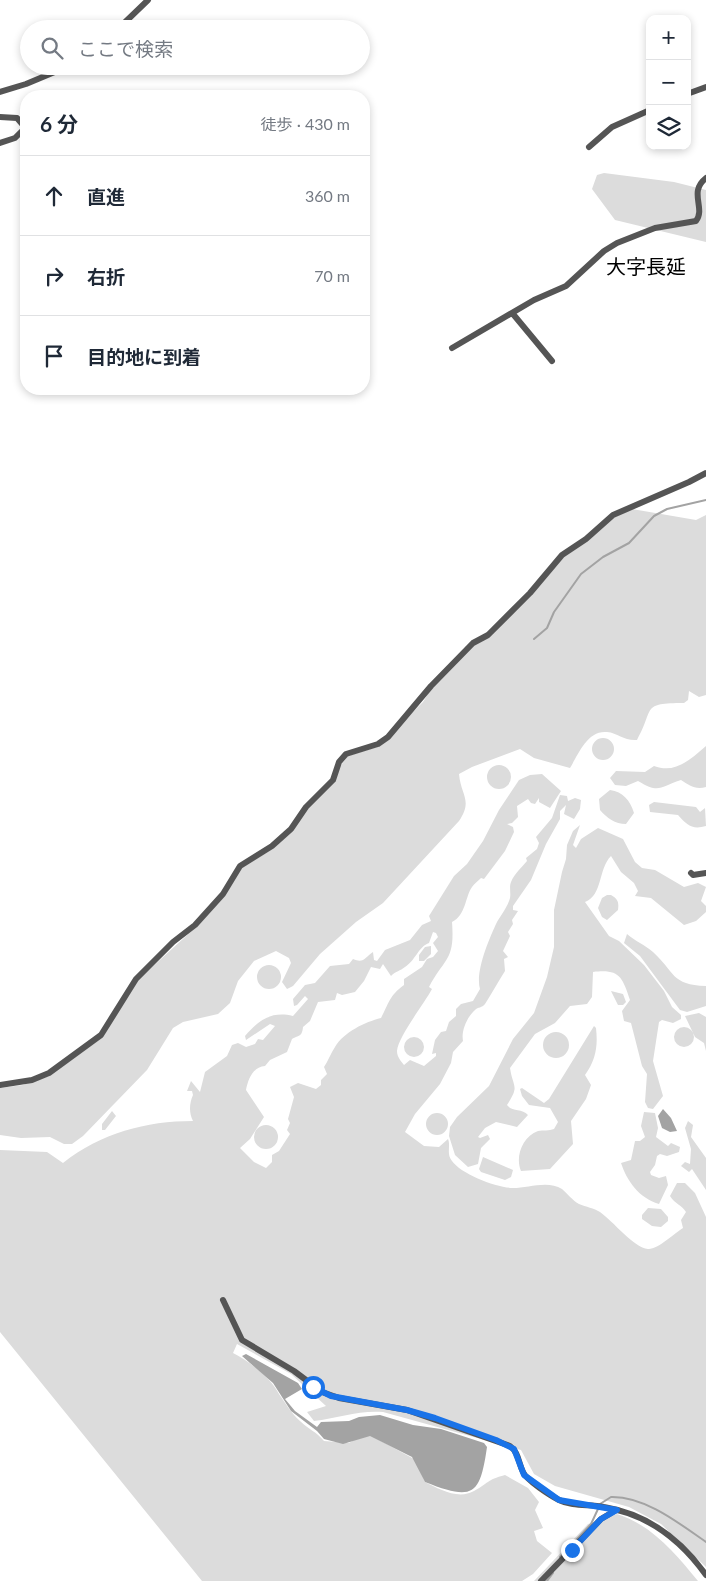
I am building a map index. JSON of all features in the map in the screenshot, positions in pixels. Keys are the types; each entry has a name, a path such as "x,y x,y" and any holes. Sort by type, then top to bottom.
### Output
{"street":[{"path":"127,20 148,0"},
{"path":"0,92 48,75"},
{"path":"691,93 706,87"},
{"path":"589,147 612,127 646,112"},
{"path":"0,117 17,118 20,121"},
{"path":"0,144 15,138 20,133"},
{"path":"452,348 546,294 566,286 604,251 617,243 656,228 696,221 704,208 698,189 700,183 706,178"},
{"path":"513,314 552,361"},
{"path":"0,1085 8,1086 32,1080 48,1073 101,1034 136,978 173,942 195,925 223,894 240,866 272,846 291,829 306,807 333,780 339,762 346,754 378,744 388,737 431,686 473,643 488,635 530,593 562,555 586,539 614,515 706,473"},
{"path":"691,873 693,875 706,872"},
{"path":"223,1300 242,1340 289,1368 322,1392 339,1398 407,1410 496,1440 514,1449 522,1471 528,1480 559,1500 638,1515 654,1524 685,1550 706,1575"},
{"path":"541,1581 601,1519 617,1510"}],"shaded area":[{"path":"604,173 674,182 706,190 706,242 615,220 592,189 597,175"},
{"path":"632,509 696,520 706,515 706,695 699,697 689,691 688,700 684,703 655,706 648,714 637,740 607,732 600,732 594,735 584,744 570,768 534,758 520,749 472,767 459,774 466,803 459,821 383,903 356,922 320,954 293,986 287,989 282,982 291,963 289,958 276,951 254,961 238,981 230,1003 218,1014 183,1022 173,1028 147,1070 83,1136 72,1144 64,1144 50,1137 21,1138 0,1135 0,1088 23,1085 49,1076 99,1040 139,979 196,927 240,869 269,851 308,808 348,756 377,747 423,702 431,689 456,663 564,556 615,517"},
{"path":"603,738 611,741 614,749 611,757 603,760 595,757 592,749 595,741"},
{"path":"706,746 706,787 695,787 681,780 660,788 651,787 638,781 626,786 615,785 610,778 616,771 645,772 654,766 662,768 675,767 688,761"},
{"path":"499,765 507,769 511,777 507,785 499,789 491,785 487,777 491,769"},
{"path":"542,774 561,791 550,808 539,802 539,798 535,804 531,803 528,799 517,806 518,817 512,823 507,824 513,827 514,832 505,851 484,879 481,878 473,886 460,915 452,922 452,944 448,958 429,987 432,989 398,1045 399,1059 404,1065 410,1060 424,1066 436,1056 436,1053 432,1054 435,1040 441,1032 446,1031 449,1022 456,1016 456,1009 461,1004 473,1001 480,989 479,974 481,965 490,937 509,901 511,882 527,861 526,858 537,849 539,843 536,837 552,818 560,795 567,796 568,801 575,798 581,800 580,809 574,819 564,814 566,805 560,811 560,819 546,844 531,880 513,906 513,910 518,911 512,920 513,924 508,932 510,936 503,951 508,957 504,959 505,971 485,1004 469,1016 465,1024 463,1041 453,1052 451,1063 440,1084 415,1114 405,1132 424,1146 439,1147 448,1139 449,1156 452,1161 463,1171 489,1183 513,1188 544,1185 556,1186 579,1204 600,1212 636,1244 648,1249 661,1244 683,1228 681,1220 686,1212 670,1196 677,1183 685,1183 695,1193 706,1217 706,1567 661,1524 629,1507 555,1486 534,1474 521,1450 383,1412 357,1413 314,1421 307,1412 326,1406 291,1374 237,1344 233,1353 246,1360 265,1376 294,1415 324,1441 349,1443 363,1435 370,1435 414,1459 425,1482 455,1494 474,1491 491,1480 505,1475 528,1488 539,1502 535,1510 543,1528 534,1531 537,1541 552,1553 533,1574 522,1581 202,1581 0,1332 0,1150 47,1152 63,1163 93,1144 125,1131 158,1123 193,1121 190,1108 193,1095 192,1091 187,1091 191,1081 200,1092 205,1072 227,1056 232,1045 238,1043 246,1047 255,1044 258,1039 263,1040 275,1026 270,1024 246,1040 245,1036 255,1025 272,1016 293,1016 308,999 305,996 294,1006 293,999 305,985 315,983 330,966 349,964 353,959 360,961 373,952 374,960 377,961 385,950 410,940 422,925 431,921 429,916 454,876 467,864 483,841 499,810 519,780 530,775","holes":["433,932 438,937 433,943 438,951 433,957 427,959 422,967 404,979 404,985 392,996 381,1018 355,1028 339,1042 324,1067 327,1074 321,1080 321,1085 316,1089 298,1083 290,1087 294,1097 288,1119 290,1123 287,1130 290,1134 279,1151 272,1155 272,1162 266,1168 254,1162 240,1148 250,1139 264,1117 246,1090 254,1071 265,1066 270,1060 287,1052 292,1039 301,1034 303,1027 310,1021 318,1002 335,1000 337,993 342,995 355,992 364,981 371,967 380,969 383,964 391,976 408,964 422,947 429,943"]},
{"path":"610,790 622,795 632,808 634,813 626,824 612,820 600,810 599,799"},
{"path":"654,802 696,807 700,812 705,808 706,826 693,827 678,815 650,812 649,805"},
{"path":"580,825 573,845 576,848 581,839 598,828 623,839 635,862 642,868 655,870 684,887 698,883 706,887 701,901 706,906 706,912 696,921 684,925 651,898 635,896 638,891 634,883 621,872 611,856 604,868 595,894 585,902 609,936 619,941 644,965 664,991 672,1007 681,1015 681,1019 673,1023 662,1020 659,1022 653,1061 663,1096 653,1109 648,1108 645,1102 647,1074 642,1066 631,1023 624,1021 622,1011 630,1000 622,980 614,973 593,972 592,997 587,1004 570,1006 555,1023 535,1034 510,1068 514,1090 507,1105 528,1115 517,1127 496,1122 485,1128 478,1137 488,1135 490,1139 481,1148 478,1164 468,1167 455,1155 449,1136 450,1127 457,1117 489,1086 513,1039 534,1013 547,977 554,947 554,910 566,859 567,845 573,831"},
{"path":"607,895 615,898 618,910 607,920 602,917 598,908 602,898"},
{"path":"627,934 653,952 680,980 686,983 706,986 706,1006 687,1012 680,1010 640,956 624,943"},
{"path":"431,946 431,954 424,961 419,961 419,955 425,947"},
{"path":"269,965 278,968 281,977 278,986 269,989 260,986 257,977 260,968"},
{"path":"611,991 623,994 626,1002 623,1005 618,1005"},
{"path":"699,1013 706,1017 706,1051 704,1043 695,1037 685,1016"},
{"path":"594,1026 597,1035 595,1053 592,1064 585,1075 591,1085 586,1099 571,1121 573,1144 550,1169 521,1171 519,1160 524,1143 532,1134 538,1131 554,1129 558,1122 550,1108 529,1105 522,1096 520,1089 522,1088 544,1103 549,1099"},
{"path":"680,1027 688,1027 694,1033 694,1041 688,1047 680,1047 674,1041 674,1033"},
{"path":"556,1032 565,1036 569,1045 565,1054 556,1058 547,1054 543,1045 547,1036"},
{"path":"410,1037 418,1037 424,1043 424,1051 418,1057 410,1057 404,1051 404,1043"},
{"path":"663,1109 671,1118 677,1131 670,1132 662,1128 658,1116"},
{"path":"112,1111 116,1116 105,1130 102,1130 102,1124"},
{"path":"644,1112 655,1113 658,1128 656,1137 668,1146 671,1143 680,1147 679,1152 667,1156 660,1154 657,1156 655,1165 650,1172 651,1175 659,1178 666,1176 668,1185 659,1204 645,1198 635,1188 621,1163 631,1160 635,1141 640,1141 645,1137 641,1126"},
{"path":"433,1113 441,1113 448,1120 448,1128 441,1135 433,1135 426,1128 426,1120"},
{"path":"688,1121 693,1125 691,1137 706,1158 706,1190 692,1169 689,1172 681,1166 685,1162 690,1164 691,1149 685,1128"},
{"path":"266,1125 271,1126 277,1132 277,1142 271,1148 266,1149 261,1148 255,1142 254,1137 255,1132 261,1126"},
{"path":"483,1157 513,1170 511,1177 505,1180 481,1172 479,1169"},
{"path":"648,1208 661,1209 668,1217 668,1221 661,1227 652,1226 642,1219 642,1215"},
{"path":"246,1354 298,1383 302,1389 285,1399 295,1411 317,1427 321,1422 349,1421 359,1417 380,1415 413,1425 441,1429 484,1443 487,1447 481,1476 477,1485 471,1490 464,1492 441,1488 425,1482 412,1457 370,1436 343,1444 324,1439 317,1431 291,1411 273,1383 242,1356"},
{"path":"617,1514 641,1525 662,1541 698,1581 534,1581 588,1524"}],"waterway":[{"path":"534,639 547,628 554,612 581,574 603,557 629,543 654,516 667,509 706,500"},
{"path":"600,1504 611,1497 637,1501 662,1512 706,1542"},
{"path":"560,1557 591,1524 598,1509"},
{"path":"547,1581 553,1573"}],"district":[{"name":"大字長延","path":"646,267"}],"route":[{"path":"313,1387 331,1396 407,1410 435,1418 496,1440 514,1449 522,1471 528,1480 559,1500 577,1505 617,1510 608,1513 601,1519 572,1550"}]}
